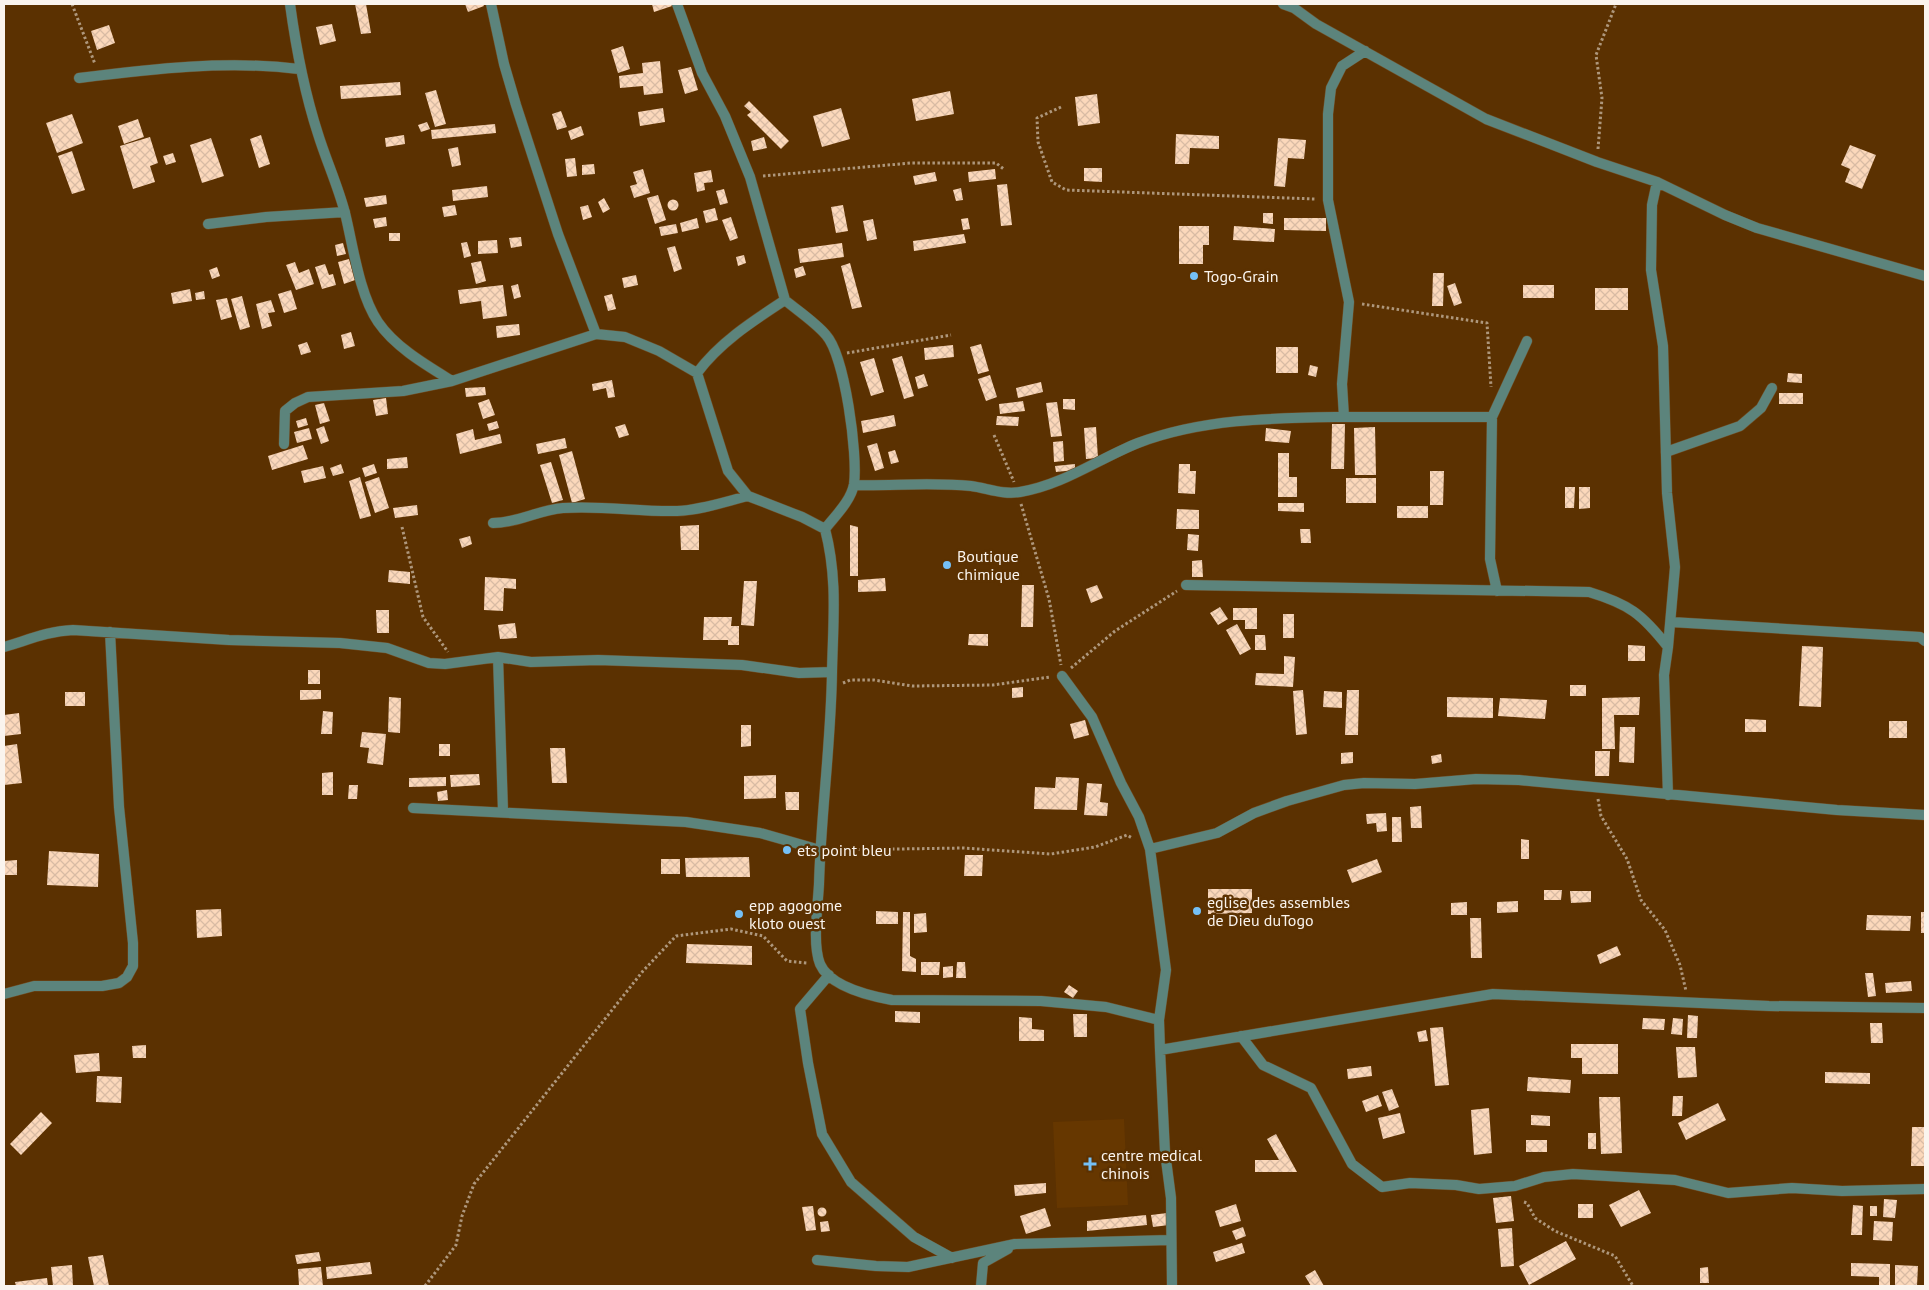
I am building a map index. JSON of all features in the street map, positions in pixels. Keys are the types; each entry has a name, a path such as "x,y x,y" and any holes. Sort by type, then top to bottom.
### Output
{"street":[{"path":"290,4 299,69 318,134 345,212 365,292 378,321 402,346 452,380"},
{"path":"491,4 504,64 516,105 562,243 596,334"},
{"path":"677,4 702,73 725,116 750,177 785,300 827,336 837,355 853,440 854,485 846,502 825,529"},
{"path":"1283,4 1294,6 1316,24 1486,119 1597,162 1657,182 1709,208 1757,228 1925,276"},
{"path":"1344,417 1342,384 1349,302 1328,200 1328,123 1331,88 1342,66 1364,51"},
{"path":"79,78 240,66 270,66 299,69"},
{"path":"1657,182 1652,205 1651,270 1664,346 1666,452 1675,567 1671,622 1664,675 1668,795"},
{"path":"208,224 266,217 345,212"},
{"path":"697,373 711,354 754,320 785,300"},
{"path":"284,444 285,411 296,403 308,398 403,391 452,380 596,334 625,337 659,351 697,373 728,472 748,496 802,517 825,529 831,553 835,590 833,686 820,850 817,944 820,964 828,975 848,988 868,996 892,1000 1040,1001 1106,1007 1159,1020"},
{"path":"1497,591 1490,559 1492,417 1527,340"},
{"path":"1666,452 1740,426 1761,408 1772,388"},
{"path":"854,485 971,486 1003,493 1018,493 1043,487 1086,469 1137,444 1168,434 1209,425 1277,418 1492,417"},
{"path":"493,523 512,521 558,508 677,511 706,507 748,496"},
{"path":"1186,585 1589,592 1619,601 1646,620 1668,647"},
{"path":"1671,622 1920,637 1925,641"},
{"path":"4,647 55,631 110,632 229,640 340,643 387,648 429,662 456,662 498,657 531,662 598,660 742,664 799,673 832,672"},
{"path":"4,994 34,986 111,985 127,977 133,966 133,943 119,807 110,632"},
{"path":"498,657 503,811"},
{"path":"1062,676 1092,716 1121,783 1139,817 1150,848 1166,970 1159,1020 1165,1152 1171,1198 1172,1286"},
{"path":"1150,848 1210,835 1278,804 1344,785 1364,783 1415,784 1502,780 1837,810 1925,815"},
{"path":"413,808 503,811 686,822 760,833 820,850"},
{"path":"828,975 800,1008 808,1064 822,1134 851,1182 914,1237 952,1258"},
{"path":"1160,1050 1493,994 1688,1004 1925,1008"},
{"path":"1241,1036 1263,1065 1311,1088 1352,1164 1382,1187 1410,1183 1456,1185 1479,1189 1515,1186 1544,1177 1573,1174 1675,1180 1728,1193 1792,1188 1842,1191 1925,1188"},
{"path":"817,1260 908,1267 1015,1244 1170,1240"},
{"path":"980,1286 983,1263 1015,1244"}],"path":[{"path":"72,4 89,52 101,75"},
{"path":"1597,162 1602,98 1596,55 1616,4"},
{"path":"1061,107 1037,118 1038,142 1052,182 1066,190 1328,200"},
{"path":"750,177 911,163 996,163 1005,170"},
{"path":"1349,302 1487,323 1491,388"},
{"path":"837,355 951,335"},
{"path":"994,435 1018,493 1049,599 1062,676"},
{"path":"402,527 423,617 456,662"},
{"path":"833,686 850,680 874,680 912,686 993,685 1062,676 1115,631 1186,585"},
{"path":"1596,788 1601,816 1627,859 1641,900 1665,930 1680,965 1688,1004"},
{"path":"820,850 963,848 1051,854 1095,846 1127,835 1150,848"},
{"path":"425,1286 456,1245 462,1216 474,1184 643,971 676,936 731,929 763,936 787,961 820,964"},
{"path":"1524,1202 1527,1203 1535,1218 1555,1231 1615,1256 1632,1286"}],"shaded area":[{"name":"centre medical chinois","path":"1124,1119 1128,1205 1057,1208 1053,1122"}],"building":[{"path":"355,4 366,4 371,33 361,34"},
{"path":"465,4 483,4 484,6 468,12"},
{"path":"652,4 671,4 672,6 654,12"},
{"path":"332,24 336,41 320,45 316,27"},
{"path":"109,25 115,43 97,50 91,31"},
{"path":"623,46 630,69 618,73 611,50"},
{"path":"660,61 663,93 644,95 643,86 620,88 619,76 643,73 642,63"},
{"path":"691,67 698,90 685,94 678,70"},
{"path":"400,82 401,95 341,99 340,86"},
{"path":"436,90 446,124 435,127 425,93"},
{"path":"950,91 954,114 916,121 912,99"},
{"path":"1097,94 1100,123 1078,126 1075,97"},
{"path":"749,101 789,141 781,149 747,115 751,112 744,106"},
{"path":"663,108 665,122 640,126 638,112"},
{"path":"841,108 850,139 822,147 813,116"},
{"path":"561,111 567,127 557,130 552,114"},
{"path":"72,114 83,143 57,153 46,123"},
{"path":"138,119 144,137 124,144 118,126"},
{"path":"427,122 430,129 421,132 418,125"},
{"path":"495,124 496,133 432,139 431,130"},
{"path":"581,126 584,135 571,140 568,131"},
{"path":"1176,134 1219,136 1219,149 1190,148 1189,164 1175,164"},
{"path":"261,135 270,164 259,168 250,139"},
{"path":"404,135 405,144 386,147 385,138"},
{"path":"150,137 158,163 150,166 155,182 133,189 120,146"},
{"path":"764,137 767,148 753,151 751,141"},
{"path":"211,138 224,176 202,183 190,145"},
{"path":"1278,138 1306,140 1304,159 1288,158 1285,187 1274,186"},
{"path":"1850,145 1876,155 1862,189 1845,182 1850,169 1841,165"},
{"path":"458,147 461,165 452,167 448,149"},
{"path":"72,151 85,190 72,194 58,156"},
{"path":"173,153 176,162 166,165 163,156"},
{"path":"575,158 577,176 567,177 565,159"},
{"path":"594,164 595,174 582,175 582,165"},
{"path":"1084,168 1102,168 1102,182 1084,181"},
{"path":"643,169 650,193 634,198 630,186 637,184 633,172"},
{"path":"995,169 996,179 969,182 968,172"},
{"path":"711,170 713,182 704,183 705,190 697,192 694,173"},
{"path":"935,172 937,181 915,185 913,176"},
{"path":"1007,184 1012,225 1001,226 997,185"},
{"path":"487,186 488,197 453,201 452,190"},
{"path":"961,188 963,200 956,201 953,190"},
{"path":"724,189 728,203 720,205 716,191"},
{"path":"386,195 387,204 366,207 364,198"},
{"path":"658,195 666,220 655,224 647,198"},
{"path":"604,198 610,209 603,213 598,202"},
{"path":"671,200 675,200 678,205 677,209 671,210 668,207 668,203"},
{"path":"455,205 457,215 444,217 442,207"},
{"path":"588,205 592,217 583,220 580,207"},
{"path":"843,205 848,231 836,233 831,207"},
{"path":"715,208 718,220 706,223 703,211"},
{"path":"1263,213 1273,213 1273,224 1263,223"},
{"path":"386,217 387,226 375,228 373,219"},
{"path":"731,217 738,238 730,241 722,220"},
{"path":"697,218 699,228 682,232 680,223"},
{"path":"968,218 970,229 963,230 961,219"},
{"path":"1284,218 1326,218 1326,231 1284,230"},
{"path":"873,219 877,239 867,241 863,221"},
{"path":"676,224 678,233 661,236 659,227"},
{"path":"1179,226 1209,226 1209,245 1203,245 1203,264 1179,264"},
{"path":"1234,226 1275,229 1274,242 1233,240"},
{"path":"389,233 400,233 400,241 389,241"},
{"path":"964,234 966,243 914,251 913,241"},
{"path":"521,237 522,246 511,248 509,238"},
{"path":"497,240 498,253 478,254 478,241"},
{"path":"467,242 471,256 464,258 461,243"},
{"path":"343,243 346,254 337,256 335,245"},
{"path":"842,243 844,257 800,263 798,249"},
{"path":"675,246 682,269 674,272 667,248"},
{"path":"744,255 746,263 738,266 736,257"},
{"path":"349,259 355,280 344,284 338,262"},
{"path":"481,261 486,281 476,284 471,263"},
{"path":"295,262 299,273 309,269 314,284 296,290 286,265"},
{"path":"850,263 862,307 852,309 841,266"},
{"path":"325,264 329,275 333,274 336,285 322,289 315,267"},
{"path":"803,266 806,275 796,278 794,269"},
{"path":"217,267 220,276 212,279 209,270"},
{"path":"1433,273 1444,273 1443,306 1432,306"},
{"path":"636,275 638,285 624,288 622,278"},
{"path":"1455,283 1462,303 1454,306 1447,286"},
{"path":"518,284 521,297 514,299 511,286"},
{"path":"503,285 507,316 483,319 481,301 460,304 458,290"},
{"path":"1523,285 1554,285 1554,298 1523,298"},
{"path":"1595,288 1628,288 1628,310 1595,310"},
{"path":"190,289 192,301 173,304 171,293"},
{"path":"291,290 297,309 284,313 278,294"},
{"path":"204,291 205,299 196,300 195,293"},
{"path":"612,294 616,309 608,311 604,296"},
{"path":"242,296 250,327 240,330 231,299"},
{"path":"227,298 232,317 221,320 216,300"},
{"path":"271,300 275,312 268,313 272,326 262,329 256,304"},
{"path":"519,324 520,335 497,338 496,326"},
{"path":"351,332 355,346 344,349 341,335"},
{"path":"307,342 311,352 301,355 298,345"},
{"path":"981,344 989,371 978,374 970,347"},
{"path":"953,345 954,357 925,360 924,348"},
{"path":"1276,347 1298,347 1298,373 1276,373"},
{"path":"902,356 914,396 904,399 892,359"},
{"path":"874,358 884,392 871,396 860,362"},
{"path":"1310,365 1318,367 1316,377 1308,375"},
{"path":"1788,373 1802,374 1802,383 1787,382"},
{"path":"924,374 928,386 918,389 915,377"},
{"path":"990,375 997,397 986,401 978,379"},
{"path":"612,380 615,397 608,398 606,388 593,391 592,384"},
{"path":"1041,382 1043,392 1018,398 1016,388"},
{"path":"485,387 486,395 466,397 465,388"},
{"path":"1779,393 1803,393 1803,404 1779,404"},
{"path":"386,398 388,414 376,416 373,400"},
{"path":"489,399 495,415 483,419 478,403"},
{"path":"1063,399 1075,399 1075,410 1063,409"},
{"path":"1023,401 1025,411 1000,414 999,404"},
{"path":"1057,402 1062,436 1051,437 1046,403"},
{"path":"324,403 330,421 320,424 315,405"},
{"path":"894,415 896,426 863,433 861,421"},
{"path":"997,416 1019,417 1018,426 996,425"},
{"path":"306,418 308,425 298,428 296,421"},
{"path":"497,421 499,428 489,431 487,424"},
{"path":"625,424 629,435 619,438 615,427"},
{"path":"1332,424 1345,424 1344,469 1331,469"},
{"path":"324,426 329,441 321,444 316,429"},
{"path":"1096,427 1098,458 1086,459 1084,428"},
{"path":"1375,427 1376,475 1355,475 1354,428"},
{"path":"309,428 312,439 297,443 294,432"},
{"path":"1266,428 1291,431 1289,443 1265,441"},
{"path":"473,429 475,440 500,434 502,443 460,454 456,434"},
{"path":"565,438 567,448 538,454 536,444"},
{"path":"1063,441 1064,461 1054,462 1053,442"},
{"path":"877,443 884,468 875,471 867,446"},
{"path":"303,445 308,459 272,470 268,456"},
{"path":"895,450 899,462 891,464 888,452"},
{"path":"572,451 585,499 572,503 559,455"},
{"path":"1278,453 1289,453 1289,477 1297,477 1297,497 1278,497"},
{"path":"407,457 408,468 387,469 387,459"},
{"path":"551,462 563,500 552,503 540,465"},
{"path":"341,464 344,473 333,476 330,468"},
{"path":"374,464 377,473 365,477 362,468"},
{"path":"1075,464 1075,470 1056,472 1055,466"},
{"path":"1179,464 1190,464 1190,471 1196,471 1195,494 1178,493"},
{"path":"323,466 326,478 304,483 301,471"},
{"path":"1430,471 1444,471 1443,505 1430,505"},
{"path":"360,477 371,516 360,519 349,481"},
{"path":"379,477 389,508 375,513 365,482"},
{"path":"1346,478 1376,478 1376,503 1346,503"},
{"path":"1565,487 1575,487 1574,508 1565,508"},
{"path":"1579,487 1590,487 1590,508 1579,509"},
{"path":"1278,503 1304,503 1304,512 1278,511"},
{"path":"417,505 418,515 395,518 393,508"},
{"path":"1397,506 1428,506 1428,518 1397,518"},
{"path":"1177,509 1199,510 1199,529 1176,529"},
{"path":"699,525 699,550 681,550 680,526"},
{"path":"850,525 858,527 858,576 850,576"},
{"path":"1300,529 1310,529 1311,543 1301,543"},
{"path":"1188,534 1199,535 1198,551 1187,550"},
{"path":"470,536 472,544 462,548 459,539"},
{"path":"1202,560 1203,577 1192,577 1192,561"},
{"path":"389,570 410,572 410,584 388,582"},
{"path":"485,577 516,579 516,589 504,588 503,611 484,610"},
{"path":"885,578 886,591 858,592 858,580"},
{"path":"744,581 757,581 754,626 741,625"},
{"path":"1022,585 1034,585 1033,627 1021,627"},
{"path":"1097,585 1103,598 1091,603 1086,589"},
{"path":"1220,607 1228,619 1218,625 1210,613"},
{"path":"1233,608 1257,608 1257,629 1245,629 1245,620 1233,620"},
{"path":"376,610 389,610 389,633 377,633"},
{"path":"1283,614 1294,614 1294,638 1283,638"},
{"path":"704,617 732,617 731,626 739,626 739,645 728,645 728,640 703,640"},
{"path":"515,623 517,638 500,639 498,625"},
{"path":"1237,624 1251,649 1240,655 1226,630"},
{"path":"969,634 988,634 988,646 968,645"},
{"path":"1255,635 1265,635 1266,650 1255,650"},
{"path":"1628,645 1645,646 1645,661 1628,661"},
{"path":"1802,646 1823,647 1821,707 1799,706"},
{"path":"1284,656 1295,657 1293,687 1255,685 1256,673 1284,674"},
{"path":"308,670 320,670 320,684 308,684"},
{"path":"1570,685 1586,685 1586,696 1570,696"},
{"path":"1023,687 1023,697 1012,698 1012,688"},
{"path":"300,690 321,690 321,699 300,700"},
{"path":"1303,690 1307,734 1296,735 1293,691"},
{"path":"1347,690 1359,690 1358,735 1345,735"},
{"path":"1324,691 1342,692 1342,708 1323,707"},
{"path":"65,692 85,692 85,706 65,706"},
{"path":"389,697 401,698 400,733 388,732"},
{"path":"1447,697 1493,698 1493,718 1447,717"},
{"path":"1640,697 1639,715 1614,715 1615,749 1602,749 1602,698"},
{"path":"1500,698 1547,700 1545,719 1498,716"},
{"path":"323,711 333,712 332,734 321,734"},
{"path":"19,713 21,734 4,736 4,715"},
{"path":"1745,719 1766,720 1766,732 1745,732"},
{"path":"1085,720 1089,735 1074,739 1070,724"},
{"path":"1889,721 1907,721 1907,738 1889,738"},
{"path":"741,725 751,725 751,746 741,747"},
{"path":"1620,727 1635,727 1634,763 1619,762"},
{"path":"362,732 386,734 383,765 367,763 369,748 360,747"},
{"path":"17,744 22,783 4,785 4,746"},
{"path":"439,744 450,744 450,756 439,756"},
{"path":"550,748 565,748 567,783 552,783"},
{"path":"1595,751 1610,751 1609,776 1595,776"},
{"path":"1353,752 1353,763 1341,764 1341,753"},
{"path":"1441,754 1442,762 1432,764 1431,756"},
{"path":"333,772 333,795 322,795 322,773"},
{"path":"479,774 480,785 451,787 450,775"},
{"path":"776,775 776,798 744,799 744,776"},
{"path":"446,777 446,786 409,787 409,778"},
{"path":"1056,777 1079,778 1077,810 1034,809 1035,787 1055,788"},
{"path":"1087,783 1102,784 1100,802 1108,803 1107,816 1084,815"},
{"path":"349,785 358,785 357,799 348,799"},
{"path":"447,790 448,800 438,801 437,792"},
{"path":"785,792 799,792 799,810 786,810"},
{"path":"1421,806 1422,828 1411,828 1410,807"},
{"path":"1386,813 1387,831 1377,832 1376,823 1367,824 1366,814"},
{"path":"1392,817 1401,817 1402,842 1392,842"},
{"path":"1521,839 1529,840 1529,859 1521,859"},
{"path":"49,851 99,854 98,887 47,885"},
{"path":"965,855 983,855 982,876 964,876"},
{"path":"749,857 750,877 686,877 685,858"},
{"path":"661,859 680,859 680,874 661,874"},
{"path":"1377,859 1382,872 1352,883 1347,870"},
{"path":"17,860 17,875 4,875 4,861"},
{"path":"1208,889 1252,889 1252,913 1208,914"},
{"path":"1544,890 1562,890 1561,900 1544,900"},
{"path":"1570,891 1591,891 1591,902 1571,903"},
{"path":"1518,901 1518,912 1497,913 1497,902"},
{"path":"1467,902 1467,915 1451,915 1451,903"},
{"path":"221,909 222,936 197,938 196,910"},
{"path":"876,911 898,912 898,924 876,924"},
{"path":"903,912 910,912 910,956 916,959 916,972 902,971"},
{"path":"1921,912 1925,912 1925,933 1921,933"},
{"path":"926,913 927,932 914,933 914,914"},
{"path":"1867,915 1911,916 1910,931 1866,930"},
{"path":"1470,918 1481,918 1482,958 1471,958"},
{"path":"687,944 752,946 752,965 686,963"},
{"path":"1617,946 1621,955 1600,964 1597,955"},
{"path":"921,962 940,962 939,975 921,975"},
{"path":"957,962 965,962 966,978 956,978"},
{"path":"953,966 953,977 943,978 943,967"},
{"path":"1865,973 1873,973 1876,996 1868,997"},
{"path":"1911,981 1912,991 1886,993 1885,983"},
{"path":"1069,985 1078,991 1073,998 1064,992"},
{"path":"895,1011 920,1012 920,1023 895,1022"},
{"path":"1073,1014 1087,1014 1087,1037 1074,1037"},
{"path":"1688,1015 1698,1016 1697,1038 1687,1038"},
{"path":"1019,1017 1032,1018 1032,1029 1044,1030 1044,1041 1019,1041"},
{"path":"1643,1018 1665,1019 1664,1030 1642,1029"},
{"path":"1673,1018 1683,1019 1682,1035 1671,1034"},
{"path":"1870,1023 1882,1023 1883,1043 1871,1043"},
{"path":"1443,1027 1449,1085 1435,1086 1430,1028"},
{"path":"1426,1030 1428,1041 1419,1042 1417,1032"},
{"path":"1571,1044 1618,1044 1618,1074 1582,1074 1582,1058 1571,1058"},
{"path":"146,1045 146,1058 133,1058 132,1046"},
{"path":"1676,1047 1695,1047 1697,1077 1678,1078"},
{"path":"99,1053 100,1071 76,1073 74,1055"},
{"path":"1371,1066 1372,1076 1348,1079 1347,1069"},
{"path":"1825,1072 1870,1073 1870,1084 1825,1083"},
{"path":"97,1076 122,1077 121,1103 96,1102"},
{"path":"1528,1077 1571,1080 1570,1093 1527,1091"},
{"path":"1392,1089 1399,1107 1389,1111 1382,1092"},
{"path":"1378,1095 1382,1106 1366,1112 1362,1101"},
{"path":"1673,1096 1683,1096 1682,1116 1672,1116"},
{"path":"1599,1097 1620,1097 1622,1153 1601,1154"},
{"path":"1718,1103 1726,1120 1686,1140 1678,1123"},
{"path":"1489,1108 1492,1153 1474,1155 1471,1110"},
{"path":"41,1112 52,1123 21,1155 10,1144"},
{"path":"1400,1113 1405,1133 1383,1139 1378,1118"},
{"path":"1531,1115 1550,1116 1550,1126 1531,1125"},
{"path":"1912,1127 1925,1127 1925,1166 1911,1166"},
{"path":"1588,1133 1596,1133 1596,1149 1588,1149"},
{"path":"1276,1134 1297,1172 1255,1172 1255,1160 1279,1160 1267,1139"},
{"path":"1526,1140 1547,1140 1547,1152 1526,1152"},
{"path":"1046,1183 1046,1193 1015,1196 1014,1185"},
{"path":"1639,1190 1651,1213 1621,1227 1609,1205"},
{"path":"1511,1196 1514,1221 1496,1223 1493,1198"},
{"path":"1884,1199 1897,1200 1895,1218 1883,1217"},
{"path":"1236,1204 1241,1221 1220,1227 1215,1211"},
{"path":"1578,1204 1593,1204 1593,1218 1578,1218"},
{"path":"1853,1205 1863,1206 1862,1235 1851,1235"},
{"path":"813,1206 816,1230 806,1231 802,1207"},
{"path":"1870,1206 1877,1206 1877,1216 1870,1216"},
{"path":"822,1207 827,1212 822,1217 817,1212"},
{"path":"1045,1208 1051,1226 1026,1234 1020,1216"},
{"path":"1167,1213 1169,1225 1153,1227 1151,1215"},
{"path":"1146,1215 1147,1225 1087,1231 1087,1221"},
{"path":"828,1221 830,1231 821,1232 820,1222"},
{"path":"1874,1221 1893,1222 1892,1241 1873,1240"},
{"path":"1243,1227 1246,1236 1236,1240 1232,1231"},
{"path":"1512,1228 1514,1266 1501,1267 1498,1229"},
{"path":"1566,1241 1576,1259 1529,1285 1519,1266"},
{"path":"1242,1243 1245,1253 1216,1262 1213,1252"},
{"path":"319,1252 321,1261 297,1264 295,1255"},
{"path":"103,1255 109,1286 94,1286 88,1257"},
{"path":"370,1262 372,1274 327,1279 326,1267"},
{"path":"1851,1263 1890,1264 1890,1286 1879,1286 1879,1277 1851,1276"},
{"path":"72,1265 73,1286 53,1286 51,1267"},
{"path":"1895,1265 1918,1266 1917,1286 1895,1286"},
{"path":"321,1267 323,1286 299,1286 298,1269"},
{"path":"1708,1267 1709,1283 1700,1283 1700,1268"},
{"path":"1315,1270 1324,1286 1311,1286 1305,1276"},
{"path":"47,1278 48,1286 16,1286 15,1282"}],"place":[{"name":"Togo-Grain","path":"1194,276"},
{"name":"Boutique chimique","path":"947,565"},
{"name":"ets point bleu","path":"787,850"},
{"name":"eglise des assembles de Dieu duTogo","path":"1197,911"},
{"name":"epp agogome kloto ouest","path":"739,914"},
{"name":"centre medical chinois","path":"1090,1164"}]}
